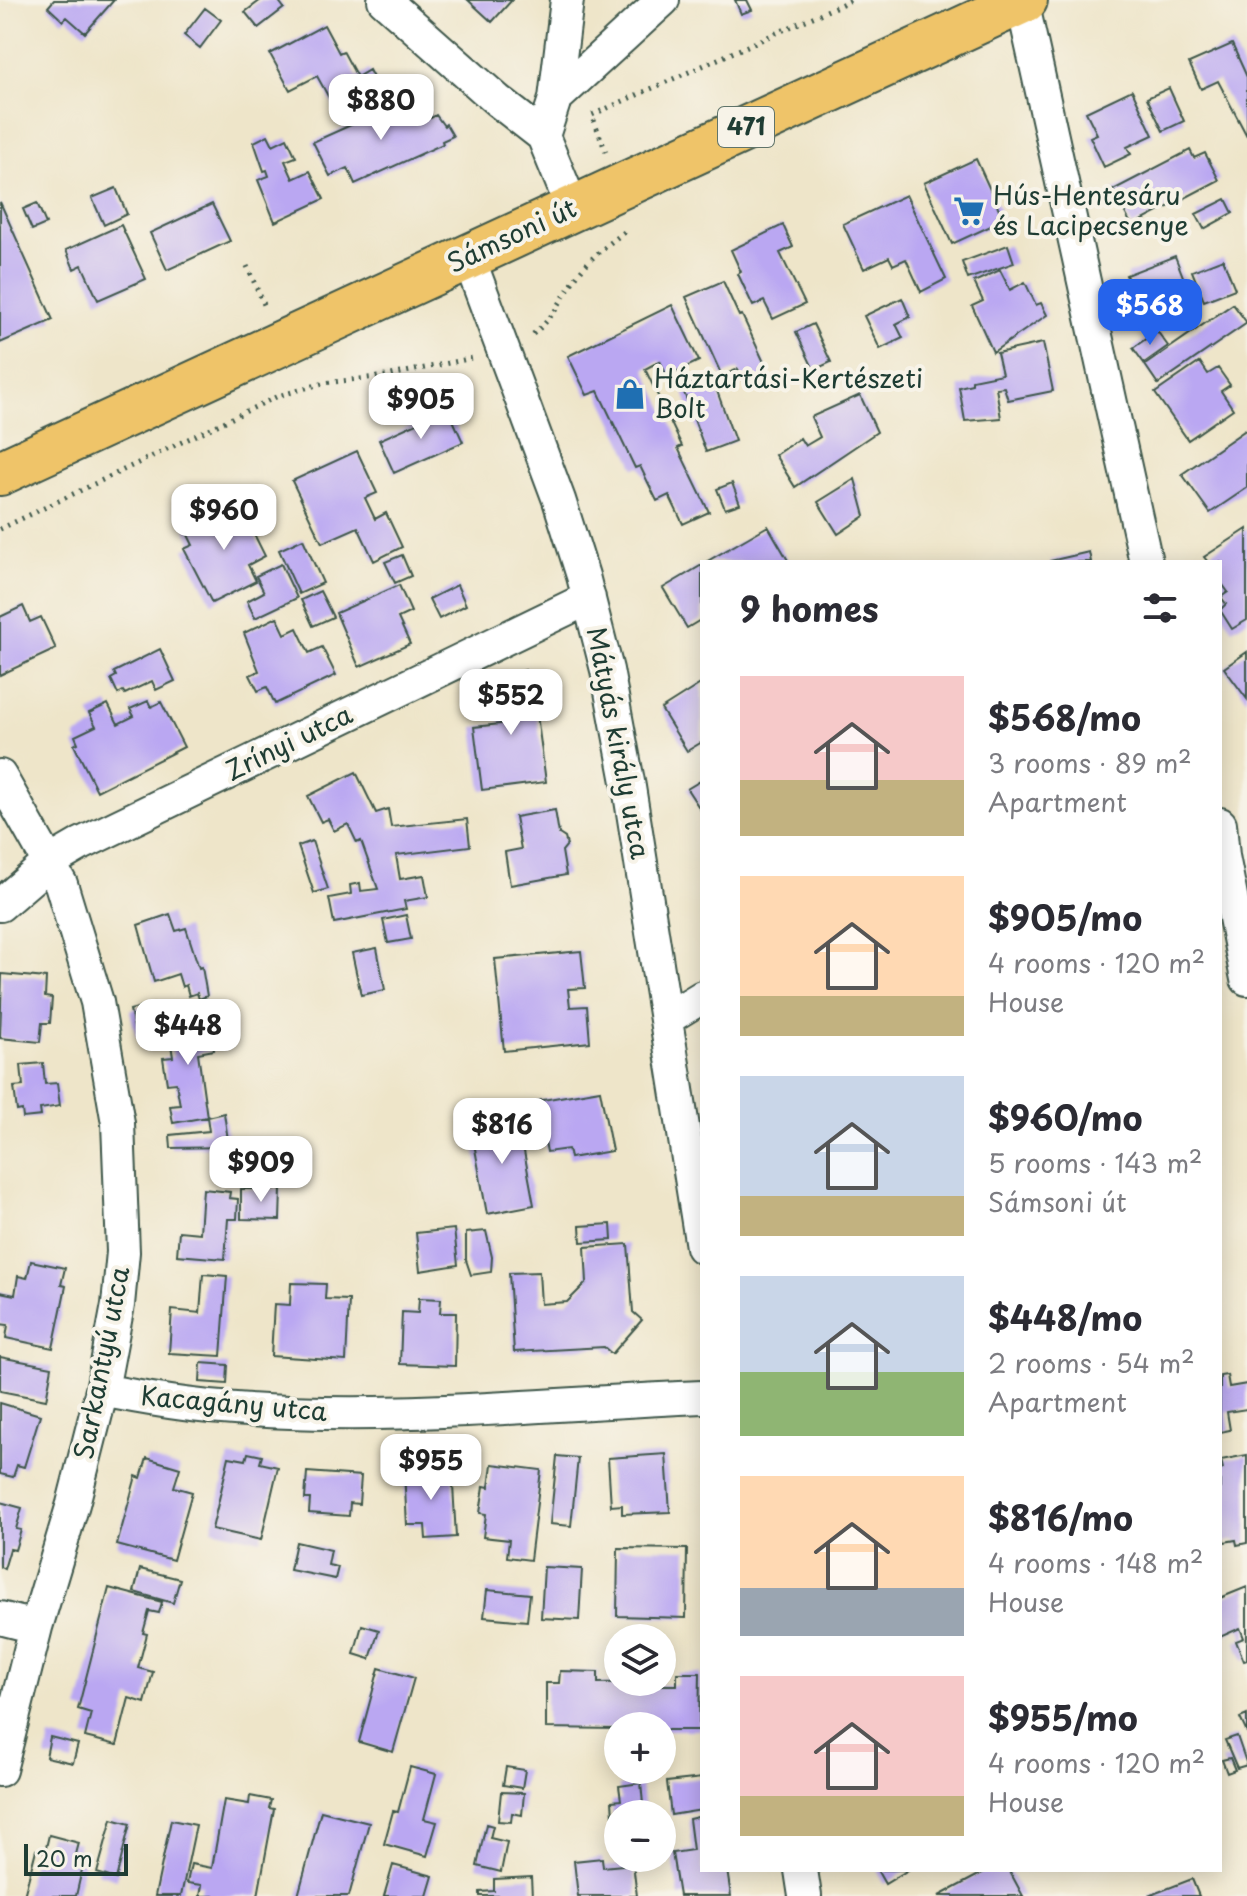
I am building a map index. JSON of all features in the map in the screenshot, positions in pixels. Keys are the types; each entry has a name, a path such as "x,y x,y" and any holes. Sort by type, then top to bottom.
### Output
{"main road":[{"name":"Sámsoni út","path":"0,473 1023,1"}],"street":[{"path":"384,0 497,100 543,136 572,207"},
{"path":"543,136 555,99 567,0"},
{"path":"555,99 663,0"},
{"path":"1023,1 1146,560"},
{"name":"Mátyás király utca","path":"468,256 554,487 589,598 618,726 700,1234"},
{"name":"Zrínyi utca","path":"0,905 50,862 161,804 589,598"},
{"name":"Sarkantyú utca","path":"0,776 64,891 97,1002 118,1123 123,1252 118,1305 102,1390 0,1770"},
{"path":"1222,845 1247,979"},
{"path":"666,1019 700,998"},
{"name":"Kacagány utca","path":"102,1390 221,1408 349,1413 454,1411 700,1397"},
{"path":"0,1618 36,1627"},
{"path":"801,1872 805,1896"}],"path":[{"path":"247,266 267,312"}],"building":[{"path":"54,0 114,0 85,33 67,17 63,21 48,7"},
{"path":"261,0 278,0 284,8 258,28 245,12"},
{"path":"468,0 512,0 492,22"},
{"path":"735,0 747,0 752,10 741,14"},
{"path":"205,8 221,20 200,48 184,35"},
{"path":"324,25 357,77 369,70 381,93 339,116 317,76 290,90 270,54"},
{"path":"1232,44 1247,77 1247,136 1218,81 1201,89 1189,63"},
{"path":"1169,88 1184,121 1163,131 1147,98"},
{"path":"1132,90 1153,135 1127,147 1131,154 1104,167 1090,137 1097,134 1086,112"},
{"path":"402,102 408,116 427,107 431,118 436,115 453,136 442,141 443,144 355,184 348,168 330,176 313,142"},
{"path":"268,135 273,145 287,138 296,157 285,161 293,179 310,171 324,199 275,222 258,180 269,176 267,170 264,171 254,142"},
{"path":"1190,150 1194,158 1205,153 1219,180 1132,226 1113,190"},
{"path":"976,159 1004,220 952,244 924,183"},
{"path":"116,188 127,214 104,225 92,198"},
{"path":"906,195 946,279 921,292 906,259 893,265 889,257 864,269 843,224"},
{"path":"1226,199 1233,213 1204,229 1196,214"},
{"path":"0,202 53,320 0,343"},
{"path":"37,203 46,224 32,230 23,209"},
{"path":"212,204 230,241 167,270 150,233"},
{"path":"121,225 146,279 98,300 82,265 74,269 66,250"},
{"path":"783,225 793,247 780,253 805,304 773,319 764,301 753,306 731,250"},
{"path":"1008,245 1014,263 968,279 962,262"},
{"path":"1175,256 1194,305 1185,308 1188,316 1170,323 1167,315 1145,323 1126,275"},
{"path":"1223,259 1235,289 1204,301 1192,271"},
{"path":"1000,270 1010,290 1025,282 1036,305 1041,303 1047,315 993,352 972,306 983,301 974,282"},
{"path":"723,281 769,373 745,384 738,369 722,376 686,297"},
{"path":"902,298 910,317 896,324 903,338 880,349 864,316"},
{"path":"1233,304 1247,323 1158,384 1145,365"},
{"path":"672,305 699,361 667,376 660,361 645,369 709,512 683,524 669,495 657,501 640,466 635,468 598,391 587,395 568,356"},
{"path":"813,324 831,362 814,370 796,332"},
{"path":"1157,331 1168,346 1144,363 1133,348"},
{"path":"1043,343 1053,391 1008,400 1004,387 996,388 1001,418 965,421 959,387 972,384 972,380 1002,374 997,353"},
{"path":"1200,362 1208,374 1218,368 1230,385 1221,391 1233,409 1188,440 1155,393"},
{"path":"712,377 735,441 706,452 682,387"},
{"path":"860,395 877,432 795,487 775,455 800,438 805,446 820,437 811,417"},
{"path":"448,409 463,442 394,473 379,440"},
{"path":"1247,429 1247,488 1210,513 1182,474"},
{"path":"357,451 377,493 365,498 375,519 386,513 402,547 374,561 358,527 322,543 292,481"},
{"path":"855,479 865,516 838,534 818,502"},
{"path":"732,483 740,504 725,509 717,489"},
{"path":"238,502 265,556 248,565 256,581 212,603 184,549 193,545 185,529"},
{"path":"768,526 788,560 709,560"},
{"path":"1247,529 1247,620 1232,629 1222,613 1226,604 1222,596 1228,592 1222,584 1222,560 1206,560 1204,557"},
{"path":"303,539 323,583 299,594 279,550"},
{"path":"1089,552 1091,560 1054,560"},
{"path":"402,555 411,576 395,583 385,562"},
{"path":"281,564 297,598 255,618 247,601 264,592 256,576"},
{"path":"700,566 700,620 687,628 663,588"},
{"path":"399,585 411,612 398,618 410,644 359,667 336,613"},
{"path":"457,585 466,605 439,619 429,599"},
{"path":"320,591 333,617 313,626 301,600"},
{"path":"23,606 30,622 41,617 56,649 0,675 0,617"},
{"path":"277,617 285,634 297,628 309,653 322,647 336,675 275,704 267,687 258,691 250,675 259,671 244,633"},
{"path":"160,649 175,681 156,690 152,681 125,694 123,691 118,694 111,679 116,676 114,672"},
{"path":"1247,652 1247,699 1224,668"},
{"path":"525,670 535,700 546,782 482,790 474,727 501,724 487,683"},
{"path":"700,684 700,743 687,751 661,709"},
{"path":"148,701 151,707 161,702 184,747 97,791 74,745 78,743 75,736 96,726 89,713 108,704 118,724 134,716 130,709"},
{"path":"356,772 376,813 388,809 391,827 467,819 470,846 396,855 400,879 424,875 428,897 404,901 406,909 334,923 329,898 351,894 350,885 360,883 361,891 378,889 361,841 357,843 348,824 334,831 328,819 321,822 308,796"},
{"path":"700,781 700,809 687,789"},
{"path":"555,810 559,834 565,838 567,845 562,851 566,875 510,885 505,852 521,849 515,817"},
{"path":"312,841 328,889 314,893 298,846"},
{"path":"170,914 176,931 186,928 199,968 202,967 207,996 199,999 197,993 189,996 178,974 154,982 138,925"},
{"path":"406,915 411,939 388,943 383,920"},
{"path":"377,948 385,990 361,995 352,953"},
{"path":"581,951 585,988 568,989 570,1007 587,1006 590,1042 504,1051 495,959"},
{"path":"2,974 46,978 45,997 52,998 50,1023 42,1023 40,1042 0,1038"},
{"path":"153,1004 159,1030 136,1036 130,1010"},
{"path":"209,1018 214,1050 198,1053 207,1117 173,1123 170,1106 180,1105 176,1083 167,1084 163,1058 173,1057 168,1025"},
{"path":"43,1063 45,1084 57,1083 60,1106 40,1109 41,1116 23,1118 22,1110 17,1111 14,1087 23,1086 21,1065"},
{"path":"600,1090 612,1151 570,1158 568,1149 547,1152 537,1101"},
{"path":"224,1113 229,1147 171,1148 170,1135 209,1131 207,1117"},
{"path":"518,1119 534,1205 487,1214 471,1127"},
{"path":"203,1189 230,1192 229,1198 238,1199 237,1219 228,1219 225,1259 177,1255 179,1231 200,1233"},
{"path":"241,1189 281,1189 280,1220 241,1219"},
{"path":"611,1224 612,1240 581,1242 580,1226"},
{"path":"454,1229 458,1265 420,1271 416,1233"},
{"path":"486,1231 492,1257 491,1272 471,1275 466,1260 466,1233"},
{"path":"628,1244 633,1312 642,1320 612,1354 604,1347 514,1352 509,1273 539,1272 541,1304 567,1302 587,1282 585,1247"},
{"path":"31,1261 65,1268 61,1285 66,1286 53,1348 6,1338 8,1325 0,1324 0,1292 15,1295 18,1276 27,1278"},
{"path":"203,1274 227,1276 221,1356 169,1353 172,1310 200,1313"},
{"path":"291,1283 326,1284 325,1299 349,1300 346,1361 271,1356 274,1304 290,1305"},
{"path":"419,1298 441,1299 440,1313 456,1313 455,1366 400,1364 402,1312 418,1313"},
{"path":"0,1357 52,1367 46,1400 0,1391"},
{"path":"201,1363 228,1365 227,1384 200,1382"},
{"path":"1227,1375 1229,1387 1247,1384 1247,1409 1227,1412 1230,1430 1222,1432 1222,1376"},
{"path":"0,1403 40,1415 24,1467 17,1465 13,1477 0,1474"},
{"path":"248,1453 262,1456 260,1463 278,1467 261,1540 212,1529 229,1457 246,1460"},
{"path":"666,1454 670,1512 622,1514 622,1505 611,1506 608,1458"},
{"path":"1247,1455 1247,1543 1237,1545 1236,1540 1224,1542 1222,1460"},
{"path":"557,1456 578,1458 571,1526 550,1524"},
{"path":"147,1458 180,1468 174,1487 192,1492 173,1560 117,1545 136,1476 141,1478"},
{"path":"492,1464 541,1470 530,1560 507,1557 509,1540 483,1537 486,1514 480,1513 484,1486 489,1487"},
{"path":"452,1468 456,1537 426,1539 425,1525 407,1525 404,1471"},
{"path":"307,1472 361,1476 359,1504 350,1503 349,1516 309,1513 310,1499 305,1499"},
{"path":"0,1502 22,1508 16,1529 21,1530 15,1550 10,1549 4,1569 0,1567"},
{"path":"296,1542 331,1550 328,1565 338,1567 335,1579 290,1570"},
{"path":"618,1548 687,1549 686,1618 617,1616"},
{"path":"544,1567 582,1569 579,1620 541,1618"},
{"path":"140,1569 180,1579 173,1603 134,1592"},
{"path":"1247,1587 1247,1660 1244,1661 1236,1641 1244,1638 1240,1628 1222,1636 1222,1597"},
{"path":"109,1588 162,1602 159,1613 149,1611 143,1633 147,1634 138,1668 153,1672 145,1703 129,1698 117,1745 85,1737 91,1713 78,1709"},
{"path":"487,1590 530,1594 527,1621 484,1617"},
{"path":"362,1625 379,1630 370,1659 354,1654"},
{"path":"379,1668 414,1678 393,1752 359,1742"},
{"path":"560,1671 598,1672 598,1683 604,1683 604,1696 676,1696 677,1673 700,1673 699,1730 676,1730 676,1712 604,1712 604,1729 546,1728 546,1683 559,1683"},
{"path":"1247,1715 1247,1733 1240,1718"},
{"path":"1237,1736 1247,1765 1237,1768 1225,1740"},
{"path":"50,1737 78,1744 73,1763 46,1757"},
{"path":"1230,1758 1235,1770 1227,1773 1222,1760"},
{"path":"410,1767 436,1774 424,1819 437,1822 427,1856 384,1844 393,1811 398,1812"},
{"path":"506,1767 525,1770 522,1788 503,1785"},
{"path":"700,1778 700,1810 676,1814 676,1800 669,1800 667,1784"},
{"path":"641,1784 643,1800 621,1800 619,1786"},
{"path":"501,1792 524,1793 522,1815 512,1813 511,1822 498,1821"},
{"path":"250,1796 271,1800 269,1808 274,1809 258,1896 200,1896 202,1885 187,1883 191,1864 212,1868 224,1800 249,1804"},
{"path":"321,1811 369,1823 349,1896 298,1896"},
{"path":"700,1816 700,1872 727,1872 731,1896 679,1896 676,1852 693,1850 689,1819"},
{"path":"112,1819 130,1824 116,1879 97,1873"},
{"path":"171,1820 196,1825 181,1896 155,1896"},
{"path":"486,1824 493,1826 490,1838 507,1842 501,1872 477,1866"},
{"path":"49,1835 79,1843 75,1858 84,1861 76,1896 24,1896 36,1850 45,1852"},
{"path":"602,1858 604,1872 634,1872 637,1896 578,1896 574,1861"},
{"path":"393,1865 433,1876 427,1896 384,1896"},
{"path":"878,1872 905,1872 885,1884"},
{"path":"984,1872 1010,1872 1023,1896 939,1896"},
{"path":"531,1877 532,1896 480,1896 480,1892 494,1891 494,1879"},
{"path":"1192,1879 1199,1896 1148,1896"}],"place":[{"name":"Hús-Hentesáru és Lacipecsenye","path":"969,211"},
{"name":"Háztartási-Kertészeti Bolt","path":"630,394"}]}
